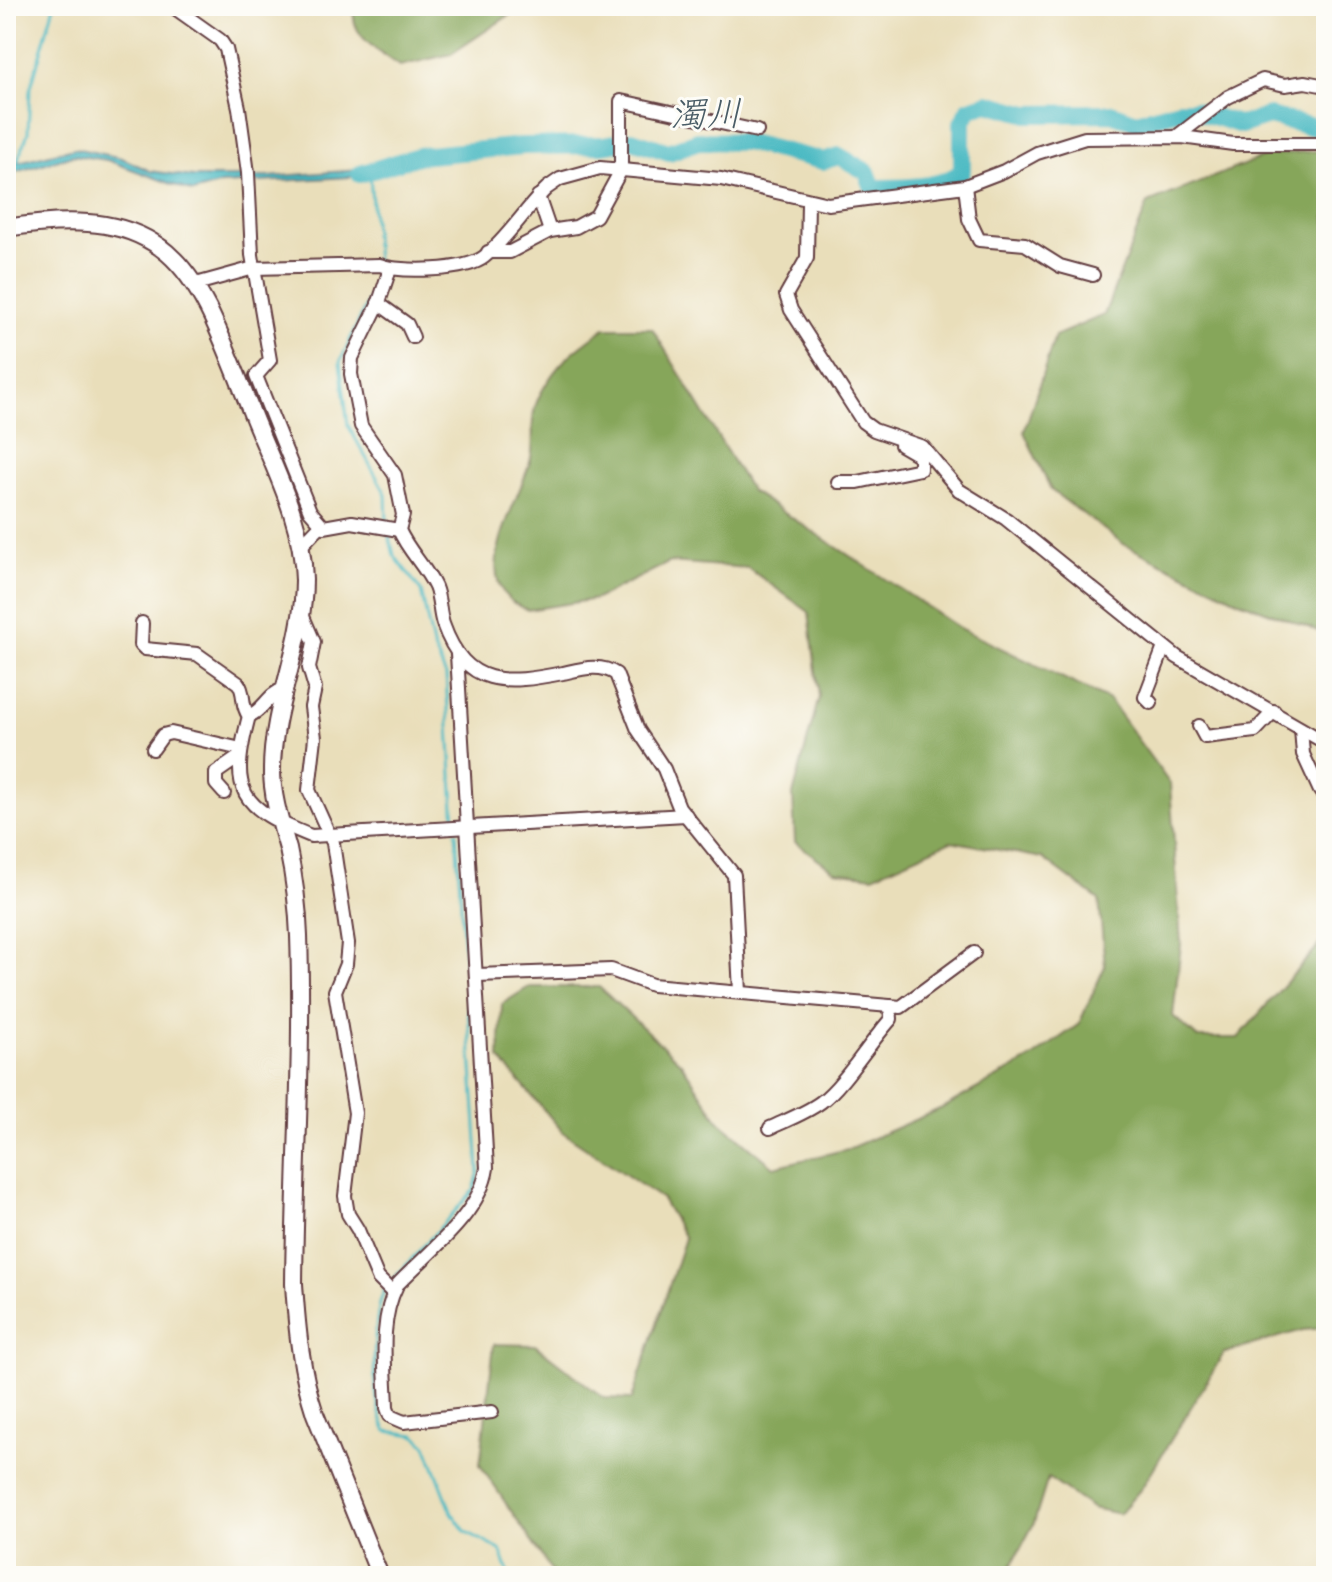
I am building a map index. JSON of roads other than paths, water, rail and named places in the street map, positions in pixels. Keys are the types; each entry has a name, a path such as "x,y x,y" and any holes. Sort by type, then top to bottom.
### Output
{"street":[{"path":"172,6 220,40 226,49 248,173 254,268 270,360 256,376 310,511 321,525 330,528 352,522 390,530 435,586 443,622 462,661 504,683 599,667 616,674 638,730 664,769 679,807 734,875 740,992"},
{"path":"1176,137 1228,97 1263,80 1285,85 1305,82 1326,86"},
{"path":"488,252 510,252 550,231 576,227 596,216 621,170 621,101 757,131"},
{"path":"196,284 254,268 380,266 421,270 475,262 488,252 538,196 560,179 600,168 721,179 808,202 828,204 965,186 1037,153 1085,138 1176,137 1233,144 1326,144"},
{"path":"965,186 973,233 979,240 1025,244 1060,266 1093,275"},
{"path":"538,196 550,231"},
{"path":"808,202 807,258 788,286 786,295 791,310 863,422 923,447 959,490 1006,519 1164,647 1326,743"},
{"path":"6,228 64,220 120,227 151,241 176,261 196,284 214,319 287,497 301,546 304,578 301,612 283,689 272,771 289,853 299,935 294,1260 298,1338 306,1389 380,1576"},
{"path":"380,266 378,303 352,358 351,374 361,426 395,475 403,515 390,530"},
{"path":"378,303 407,324 413,337"},
{"path":"838,482 858,482 920,469 920,456 890,440 886,434"},
{"path":"301,546 321,525"},
{"path":"301,612 314,642 309,668 315,688 311,707 315,738 309,790 330,834 348,943 346,964 335,991 355,1113 345,1196 348,1214 388,1289 384,1330 390,1416 404,1422 492,1412"},
{"path":"142,623 141,645 145,649 197,654 238,683 242,688 244,710 249,716"},
{"path":"1151,703 1145,697 1164,647"},
{"path":"388,1289 467,1211 486,1176 477,975 458,826 457,654"},
{"path":"283,689 271,693 260,709 249,716 240,753 239,779 263,814 311,836 686,815"},
{"path":"1199,726 1205,737 1255,731 1274,711"},
{"path":"1301,729 1303,754 1320,791"},
{"path":"153,749 163,735 171,733 240,753"},
{"path":"224,793 216,784 216,773 240,753"},
{"path":"477,975 611,970 640,983 901,1007 974,953"},
{"path":"770,1128 820,1104 834,1091 864,1049 891,1019 890,1006"}],"water":[{"path":"74,148 122,158 150,171 193,177 268,177 385,168 368,176 221,184 193,192 107,160 73,155 6,175 6,165"}],"waterway":[{"path":"16,164 28,133 30,90 54,6"},
{"name":"濁川","path":"360,174 418,156 523,146 603,145 632,140 669,152 698,141 745,142 823,161 839,156 867,172 873,188 907,187 944,181 962,171 962,123 969,109 988,103 1028,114 1111,113 1137,122 1179,110 1194,110 1241,125 1269,116 1317,128 1326,120"},
{"path":"370,174 376,263"},
{"path":"377,270 377,281 340,362 348,425 386,494 387,524"},
{"path":"388,531 394,555 421,591 433,646 446,676 455,825"},
{"path":"390,1283 474,1190 479,1171 456,832"},
{"path":"385,1289 377,1319 374,1361 381,1419 387,1431 415,1435 426,1445 452,1513 465,1531 500,1550 510,1576"}]}
